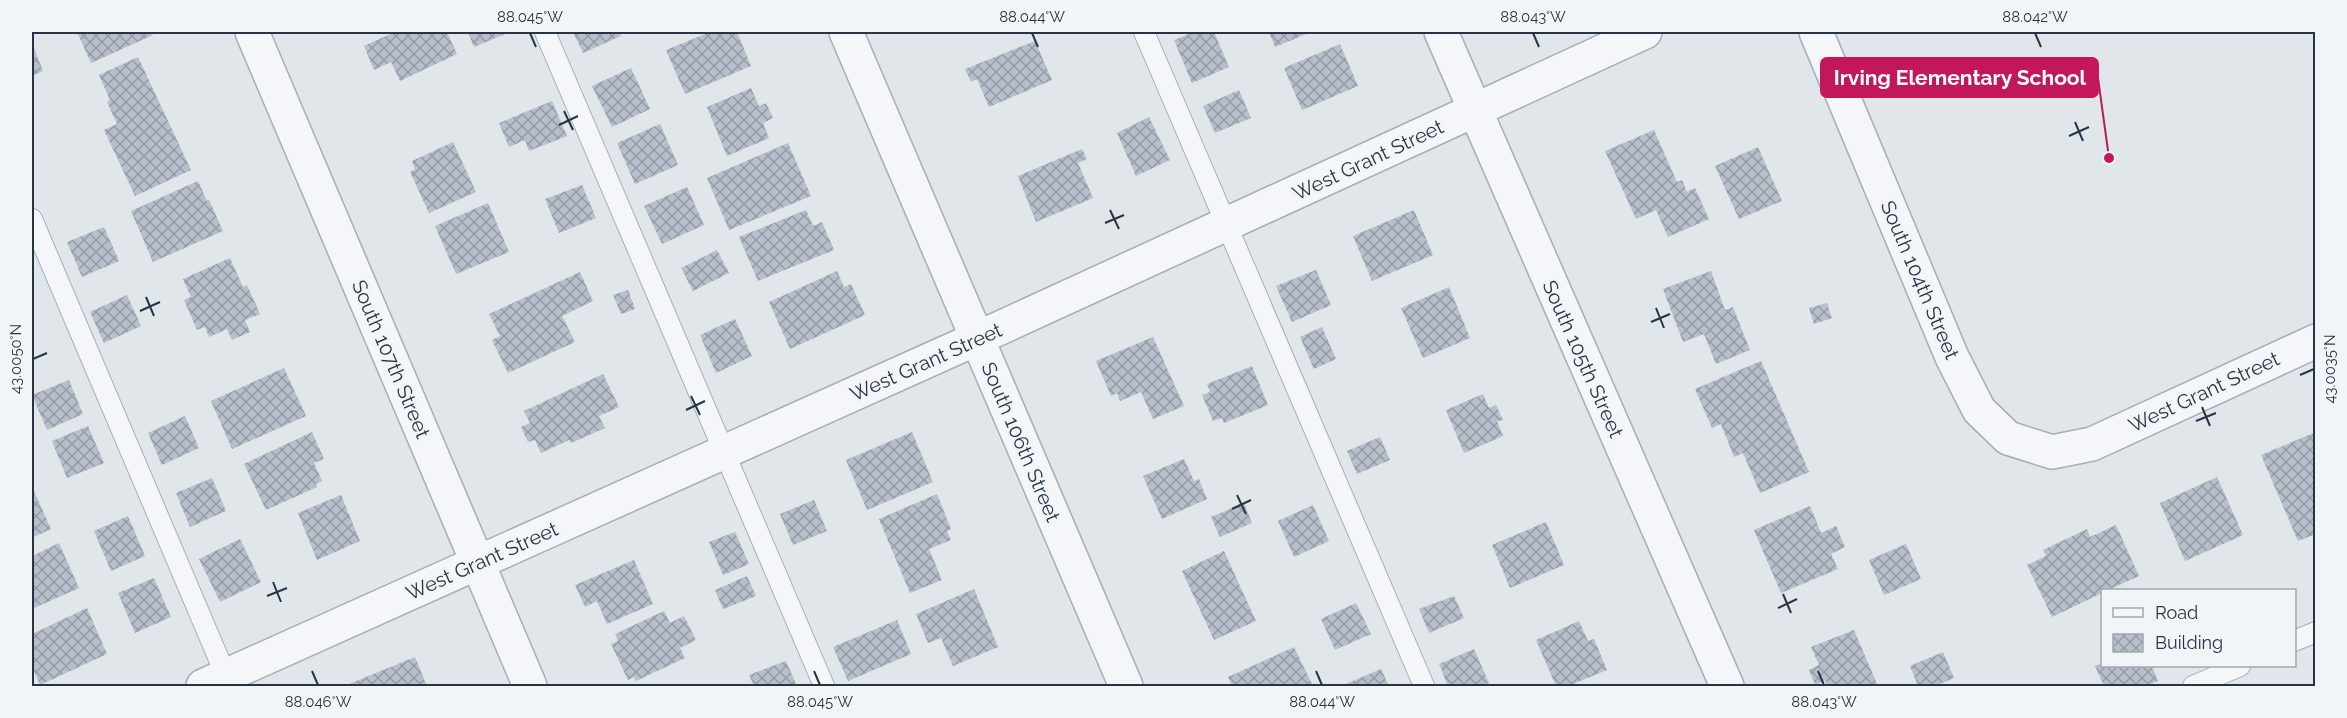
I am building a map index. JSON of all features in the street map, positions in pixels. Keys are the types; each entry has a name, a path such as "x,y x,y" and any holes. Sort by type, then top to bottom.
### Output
{"street":[{"name":"South 107th Street","path":"252,32 530,687"},
{"name":"South 106th Street","path":"846,32 1126,687"},
{"name":"South 105th Street","path":"1441,32 1727,687"},
{"name":"West Grant Street","path":"220,683 477,563 976,339 1645,32"},
{"name":"South 104th Street","path":"1816,32 1952,357 1979,410 2008,438 2052,452 2092,444"},
{"name":"West Grant Street","path":"2092,444 2316,341"}],"lane":[{"path":"545,32 824,687"},
{"path":"1144,32 1424,687"},
{"path":"32,219 220,683"},
{"path":"2296,641 2316,632"},
{"path":"2193,687 2238,667"}],"building":[{"path":"77,32 151,32 153,35 91,63"},
{"path":"395,32 447,32 457,54 400,81 391,62 374,70 364,46"},
{"path":"468,32 510,32 474,47"},
{"path":"573,32 619,32 621,36 583,53"},
{"path":"710,32 737,32 751,66 685,94 666,50"},
{"path":"1194,32 1214,32 1229,67 1192,83 1174,40"},
{"path":"1269,32 1311,32 1275,47"},
{"path":"1035,41 1052,80 989,107 977,79 971,82 965,69"},
{"path":"32,43 43,71 32,76"},
{"path":"1340,44 1358,86 1302,110 1284,68"},
{"path":"138,57 191,170 135,196 104,130 117,124 107,102 110,100 99,75"},
{"path":"631,68 650,109 612,127 592,86"},
{"path":"751,88 759,106 766,103 773,118 763,123 769,138 727,156 707,107"},
{"path":"1239,90 1251,118 1215,133 1203,106"},
{"path":"552,101 567,136 529,151 525,140 509,147 499,123"},
{"path":"1149,117 1170,160 1136,176 1117,133"},
{"path":"660,124 678,165 635,184 617,143"},
{"path":"1654,130 1677,182 1682,180 1687,192 1695,188 1709,219 1668,237 1656,210 1636,219 1605,151"},
{"path":"453,142 476,192 429,213 410,172 415,169 412,161"},
{"path":"788,143 811,196 729,230 707,178"},
{"path":"1758,147 1782,201 1739,219 1715,166"},
{"path":"1082,149 1087,159 1078,163 1093,198 1036,222 1018,176"},
{"path":"198,181 223,231 153,262 131,211"},
{"path":"582,185 596,218 559,233 545,199"},
{"path":"687,187 704,225 662,244 644,206"},
{"path":"488,203 509,252 456,274 435,226"},
{"path":"806,210 813,226 822,222 834,250 758,281 739,237"},
{"path":"1414,210 1433,255 1372,281 1353,236"},
{"path":"104,227 119,261 82,277 67,242"},
{"path":"717,250 729,273 693,291 681,268"},
{"path":"230,258 243,287 247,285 260,314 245,320 250,332 232,340 227,329 209,337 205,327 197,330 184,300 191,297 183,279"},
{"path":"1316,270 1331,305 1292,322 1276,286"},
{"path":"837,271 844,287 851,284 865,315 790,349 769,302"},
{"path":"1711,271 1725,310 1733,307 1750,350 1716,364 1704,334 1683,342 1663,289"},
{"path":"580,272 593,301 562,316 575,342 508,373 492,340 500,336 489,314"},
{"path":"1449,287 1470,338 1423,358 1401,308"},
{"path":"628,290 635,309 621,314 613,295"},
{"path":"127,295 141,326 104,343 90,312"},
{"path":"1827,303 1832,318 1814,324 1809,308"},
{"path":"735,319 752,356 716,373 700,335"},
{"path":"1322,327 1336,359 1314,369 1300,337"},
{"path":"1153,337 1184,406 1153,419 1141,392 1120,401 1117,393 1111,396 1096,361"},
{"path":"1761,361 1809,472 1760,493 1743,453 1734,457 1721,424 1712,428 1695,389"},
{"path":"1252,366 1268,405 1224,423 1222,418 1213,421 1202,395 1210,392 1207,384"},
{"path":"284,368 306,416 232,449 211,401"},
{"path":"603,374 619,407 599,416 605,428 571,443 569,440 541,453 535,440 528,442 521,427 530,423 524,411"},
{"path":"69,380 83,414 47,430 32,395"},
{"path":"1483,394 1489,408 1496,405 1503,420 1497,421 1503,436 1464,453 1446,410"},
{"path":"185,416 199,448 162,465 148,433"},
{"path":"88,426 104,463 67,478 52,441"},
{"path":"312,432 324,459 314,463 322,481 316,484 317,487 266,510 244,464"},
{"path":"912,432 933,482 867,510 846,460"},
{"path":"2316,432 2316,534 2298,541 2261,455"},
{"path":"1380,437 1390,460 1357,474 1347,451"},
{"path":"1184,459 1194,481 1199,479 1207,499 1162,519 1143,476"},
{"path":"2217,477 2243,535 2185,561 2160,503"},
{"path":"212,478 226,511 190,527 176,493"},
{"path":"32,489 51,529 32,538"},
{"path":"937,494 951,529 947,531 951,540 929,549 942,580 910,593 879,519"},
{"path":"341,495 360,541 317,560 298,513"},
{"path":"814,500 827,531 793,545 780,514"},
{"path":"1244,503 1252,523 1220,537 1211,517"},
{"path":"1313,505 1329,541 1294,557 1278,521"},
{"path":"1810,506 1821,533 1836,526 1845,547 1831,554 1838,569 1781,593 1754,530"},
{"path":"128,516 145,556 111,571 94,531"},
{"path":"1546,522 1564,565 1510,588 1492,545"},
{"path":"2116,525 2139,576 2110,589 2101,589 2101,593 2052,617 2027,565 2046,556 2043,550 2087,529 2090,537"},
{"path":"735,532 749,564 723,575 709,542"},
{"path":"240,539 261,582 220,602 199,559"},
{"path":"59,543 79,588 32,609 32,556"},
{"path":"1906,544 1921,579 1884,595 1869,560"},
{"path":"1224,551 1256,621 1214,640 1182,571"},
{"path":"634,560 653,604 607,624 597,601 585,607 575,585"},
{"path":"747,576 756,596 723,609 715,590"},
{"path":"154,578 171,617 135,633 118,593"},
{"path":"974,589 998,647 953,666 941,638 928,643 916,614"},
{"path":"1454,596 1464,618 1429,633 1419,609"},
{"path":"1356,603 1371,634 1335,650 1321,619"},
{"path":"87,608 107,654 40,685 32,667 32,634"},
{"path":"664,611 670,623 684,616 696,640 680,648 685,658 636,681 634,677 628,680 611,644 618,641 615,634"},
{"path":"897,620 911,654 848,681 833,647"},
{"path":"1579,621 1588,641 1594,639 1607,670 1568,686 1556,686 1536,640"},
{"path":"1854,630 1877,684 1828,686 1825,681 1815,685 1809,670 1819,665 1811,647"},
{"path":"1294,647 1313,686 1232,686 1228,677"},
{"path":"1474,649 1489,683 1480,686 1448,686 1439,664"},
{"path":"1943,652 1954,678 1935,686 1918,686 1910,666"},
{"path":"415,657 427,686 344,686"},
{"path":"786,661 797,686 754,686 749,675"},
{"path":"2101,663 2101,667 2152,667 2158,681 2145,686 2104,686 2095,666"},
{"path":"1381,669 1389,686 1341,686"}],"place":[{"name":"Irving Elementary School","path":"2109,158"}]}
